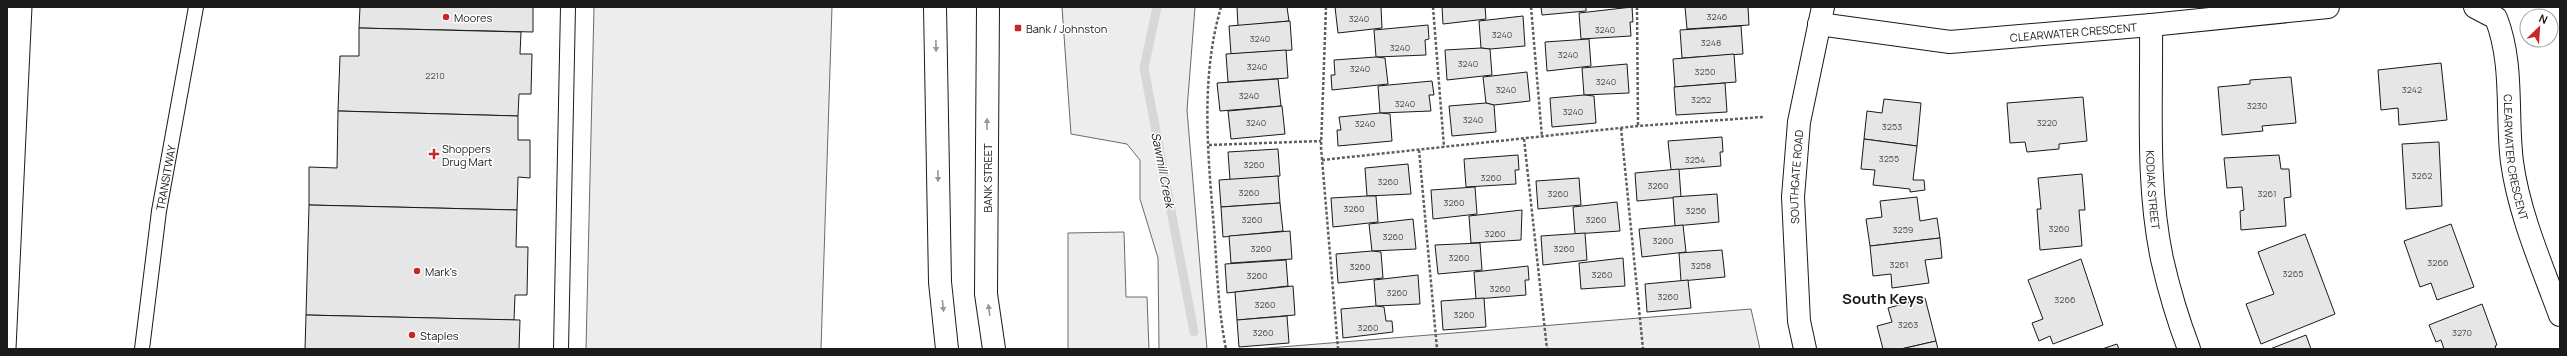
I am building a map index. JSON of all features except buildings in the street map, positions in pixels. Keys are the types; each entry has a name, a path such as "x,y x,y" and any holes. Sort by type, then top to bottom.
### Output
{"street":[{"path":"935,7 940,282 947,349"},
{"name":"BANK STREET","path":"988,7 986,294 994,349"},
{"name":"CLEARWATER CRESCENT","path":"1821,16 1950,42 2152,26 2328,7"},
{"name":"CLEARWATER CRESCENT","path":"2475,7 2496,18 2502,35 2507,58 2512,162 2523,207 2560,316"},
{"name":"SOUTHGATE ROAD","path":"1805,349 1800,321 1793,197 1799,122 1821,16"},
{"name":"KODIAK STREET","path":"2152,26 2153,189 2162,258 2178,318 2190,349"}],"lane":[{"name":"TRANSITWAY","path":"142,349 159,211 196,7"},
{"path":"561,349 568,7"}],"path":[{"path":"1221,7 1206,90 1221,324 1226,349"},
{"path":"1326,7 1321,141 1338,349"},
{"path":"1433,7 1444,147"},
{"path":"1531,7 1542,137"},
{"path":"1637,7 1638,126"},
{"path":"1322,160 1638,126 1763,117"},
{"path":"1621,128 1643,349"},
{"path":"1524,138 1547,349"},
{"path":"1209,145 1321,141"},
{"path":"1418,150 1437,349"}],"shaded area":[{"path":"594,7 832,7 821,349 586,349"},
{"path":"1062,7 1195,7 1187,110 1207,349 1159,349 1158,258 1140,199 1140,160 1127,144 1071,134"},
{"path":"1124,232 1126,297 1147,297 1149,349 1068,349 1068,233"},
{"path":"1751,309 1760,349 1256,349"}],"waterway":[{"name":"Sawmill Creek","path":"1157,7 1144,68 1194,332"}],"tram line":[{"path":"16,349 32,7"}],"place":[{"name":"Moores","path":"446,17"},
{"name":"Bank / Johnston","path":"1018,28"},
{"name":"Shoppers Drug Mart","path":"434,154"},
{"name":"Mark's","path":"417,271"},
{"name":"Staples","path":"412,335"}],"district":[{"name":"South Keys","path":"1883,298"}]}
